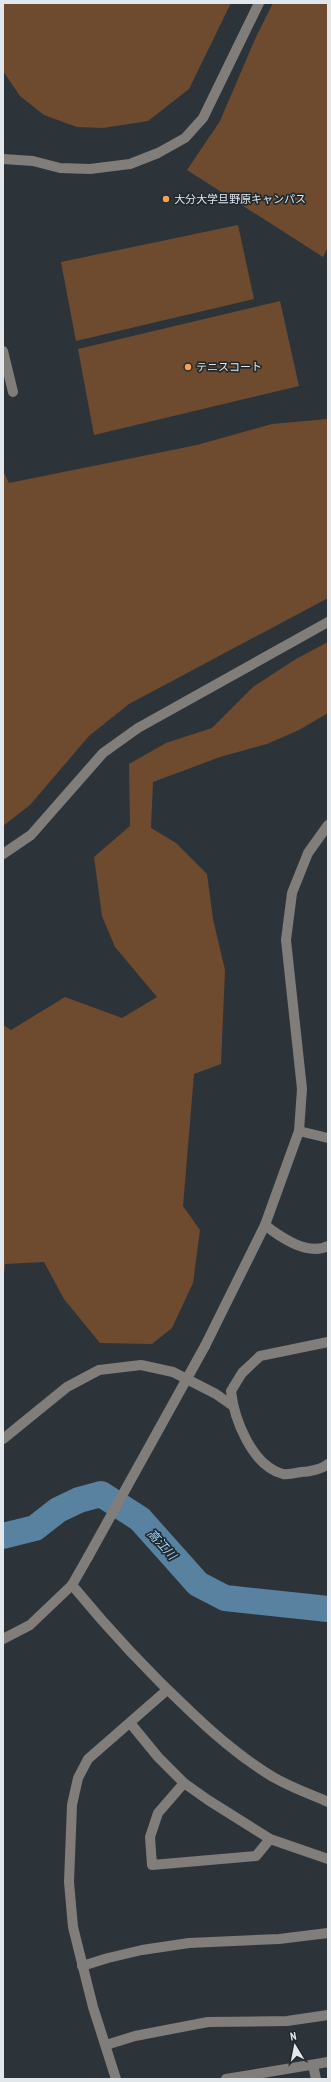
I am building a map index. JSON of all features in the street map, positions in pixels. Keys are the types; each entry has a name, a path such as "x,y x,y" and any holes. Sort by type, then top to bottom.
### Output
{"street":[{"path":"3,159 33,161 60,168 130,164 158,154 185,138 203,118 260,3"},
{"path":"3,351 13,392"},
{"path":"3,854 31,835 103,753 138,728 328,622"},
{"path":"3,1639 30,1625 72,1585 204,1346 265,1225 298,1131 302,1089 286,940 292,893 308,853 328,825"},
{"path":"298,1131 328,1138"},
{"path":"265,1225 279,1236 309,1248 328,1246"},
{"path":"328,1342 260,1356 242,1373 231,1391 237,1419 249,1444 262,1462 283,1474 304,1472 328,1464"},
{"path":"3,1439 67,1386 100,1370 141,1365 173,1372 216,1394 233,1406"},
{"path":"72,1585 96,1614 167,1690 241,1756 274,1778 328,1802"},
{"path":"116,2079 82,1966 73,1927 69,1882 72,1805 78,1778 88,1759 131,1724 167,1690"},
{"path":"131,1724 158,1757 184,1783 233,1817 270,1839 328,1859"},
{"path":"184,1783 158,1813 150,1837 152,1865 256,1856 270,1839"},
{"path":"82,1966 142,1950 189,1943 271,1940 328,1933"},
{"path":"106,2045 136,2036 208,2022 287,2021 328,2015"},
{"path":"226,2079 328,2062"},
{"path":"313,2065 316,2079"}],"shaded area":[{"path":"3,3 231,3 189,89 148,121 103,128 77,127 44,115 20,96 3,71"},
{"path":"273,3 328,3 328,247 323,257 187,170 220,121 256,37"},
{"path":"238,225 254,299 76,341 61,262"},
{"name":"テニスコート","path":"280,301 299,386 94,435 78,349"},
{"path":"328,419 328,598 129,704 89,736 30,805 3,826 3,471 9,483 197,445 272,424"},
{"path":"328,642 328,713 299,730 267,744 220,757 153,782 151,828 176,843 207,874 213,919 225,970 221,1064 194,1074 183,1206 200,1230 193,1283 172,1328 152,1344 100,1343 64,1299 44,1262 5,1264 3,1283 3,1025 11,1030 65,997 122,1018 157,997 115,947 102,916 94,857 130,826 129,764 166,743 212,728 253,687 296,659"}],"waterway":[{"name":"高江川","path":"3,1536 35,1528 58,1510 79,1500 101,1494 140,1519 198,1584 225,1598 328,1609"}],"place":[{"name":"大分大学旦野原キャンパス","path":"166,199"},
{"name":"テニスコート","path":"188,367"}]}
